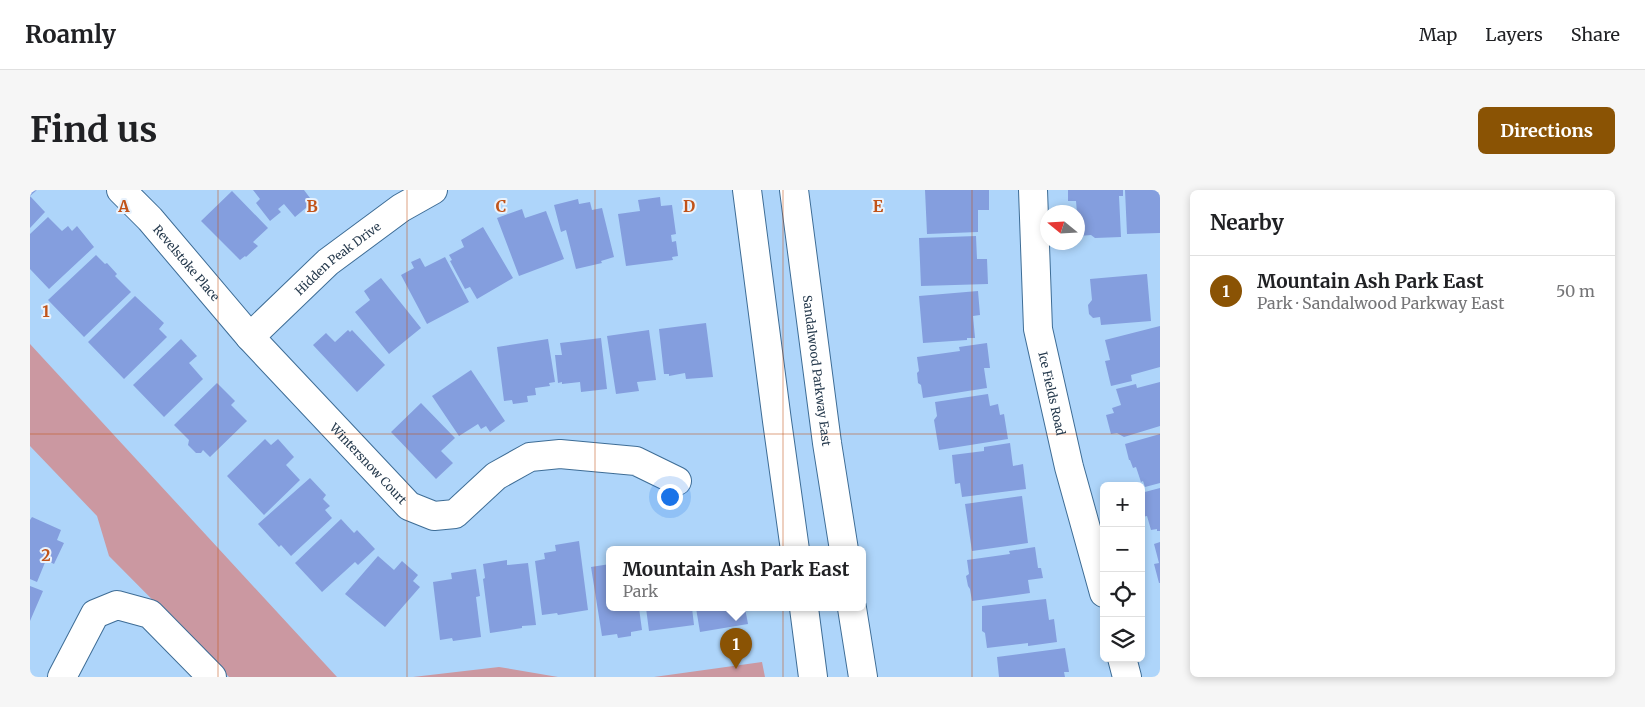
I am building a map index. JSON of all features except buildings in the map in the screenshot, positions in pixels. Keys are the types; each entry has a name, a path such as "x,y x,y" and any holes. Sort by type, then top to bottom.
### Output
{"street":[{"name":"Revelstoke Place","path":"120,190 150,219 250,337"},
{"name":"Hidden Peak Drive","path":"250,337 328,262 401,208 433,190"},
{"path":"747,190 794,546"},
{"name":"Sandalwood Parkway East","path":"794,190 827,443 843,546"},
{"name":"Ice Fields Road","path":"1033,190 1038,329 1069,467 1100,579"},
{"name":"Wintersnow Court","path":"250,337 409,506 434,516 455,514 496,476 530,458 560,454 636,462 677,481"},
{"path":"62,677 96,614 117,606 150,614 212,677"},
{"path":"804,611 813,677"},
{"path":"852,611 863,677"},
{"path":"1123,662 1127,677"}],"shaded area":[{"path":"30,344 337,677 229,677 109,556 97,516 30,446"},
{"path":"762,662 765,677 654,677"},
{"path":"499,667 558,677 413,677"}],"place":[{"name":"Mountain Ash Park East","path":"736,669"}]}
